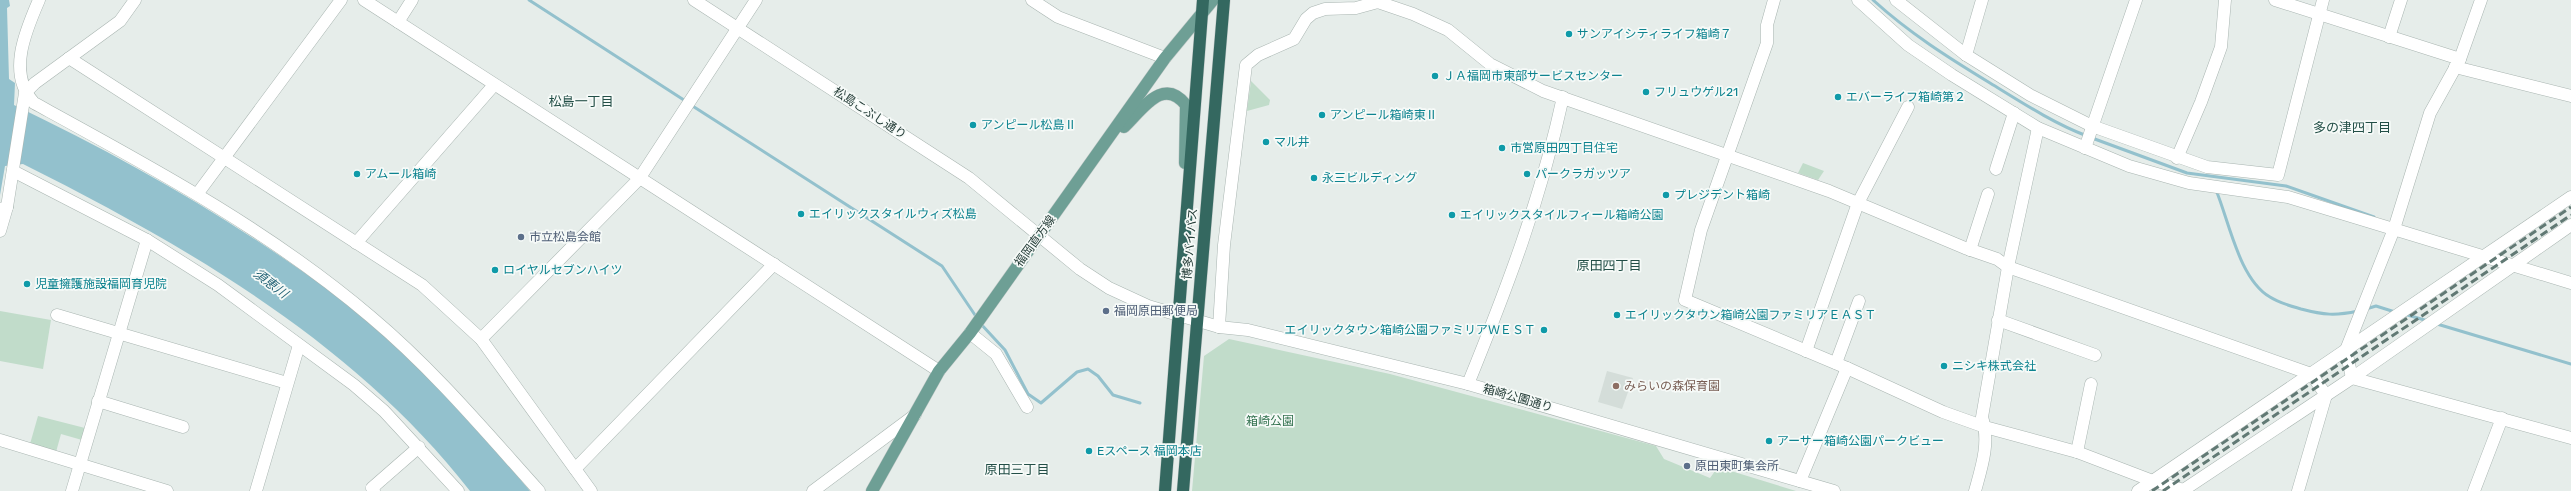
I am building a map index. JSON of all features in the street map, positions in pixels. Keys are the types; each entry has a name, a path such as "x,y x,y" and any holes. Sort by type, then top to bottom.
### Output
{"highway":[{"name":"博多バイパス","path":"1183,491 1224,0"},
{"name":"博多バイパス","path":"1165,491 1202,6"}],"main road":[{"name":"福岡直方線","path":"872,491 940,371 970,333 1039,235 1110,140 1202,6 1213,0"},
{"path":"1110,140 1162,93 1173,93 1186,105 1183,196 1184,240"}],"street":[{"path":"0,230 13,167 24,99 19,72 25,33 39,0"},
{"path":"24,99 69,58 120,21 134,0"},
{"path":"198,193 223,157 341,0"},
{"path":"364,0 639,180 774,264 940,371"},
{"path":"398,22 412,0"},
{"name":"松島こぶし通り","path":"694,0 969,178 1080,269 1109,288 1148,306 1179,314"},
{"path":"481,339 639,180 756,0"},
{"path":"1032,0 1058,17 1165,58"},
{"path":"1774,0 1766,25 1767,43 1701,230 1685,300 1841,366 1943,412 1985,427 2077,452 2153,481 2184,491 2352,378 2571,225"},
{"path":"1858,0 1908,45 1952,75 2038,128 2086,145 2163,177 2189,183 2288,197 2571,283"},
{"path":"1896,0 1966,55 2030,95 2091,128 2207,167 2278,175 2323,0"},
{"path":"1966,55 1982,0"},
{"path":"2086,145 2136,0"},
{"path":"2177,158 2202,102 2221,47 2225,0"},
{"path":"2275,0 2389,37 2457,63 2571,96"},
{"path":"2389,37 2401,0"},
{"path":"2352,378 2346,350 2394,229 2430,113 2457,63 2481,0"},
{"path":"1219,327 1224,245 1246,65 1258,55 1294,39 1306,19 1313,13 1325,9 1356,8 1378,2 1394,7 1448,30 1490,64 1543,91 1727,154 1858,203 1970,250 1997,259 2008,267 2311,374 2326,395"},
{"path":"69,58 422,285 481,339 591,491"},
{"path":"356,243 494,85"},
{"path":"1468,384 1502,301 1538,198 1550,159 1563,97"},
{"path":"24,99 34,102 198,193 269,239 371,316 434,374 539,491"},
{"path":"1806,351 1858,203 1908,107"},
{"path":"1996,169 2014,113"},
{"path":"1974,491 1985,457 1985,427 1982,417 1998,320 2038,128"},
{"path":"13,167 147,240 218,284 384,411 419,447 458,491"},
{"path":"1970,250 1988,194"},
{"path":"2138,491 2417,300 2571,197"},
{"path":"72,491 147,240"},
{"path":"575,469 774,264"},
{"path":"1800,481 1841,366 1859,301"},
{"name":"箱崎公園通り","path":"1179,314 1219,327 1248,330 1468,384 1834,491"},
{"path":"57,315 287,383"},
{"path":"1998,320 2095,355"},
{"path":"970,333 996,354 1027,407"},
{"path":"256,491 299,345"},
{"path":"2352,378 2571,438"},
{"path":"2077,452 2091,384"},
{"path":"2298,491 2326,395"},
{"path":"98,401 183,427"},
{"path":"813,491 915,415"},
{"path":"2474,491 2502,418"},
{"path":"0,440 167,491"},
{"path":"374,491 372,488 419,447"}],"shaded area":[{"name":"みらいの森保育園","path":"1607,371 1633,378 1622,409 1598,402"}],"green space":[{"path":"1251,81 1270,100 1269,105 1247,111"},
{"path":"1803,163 1824,171 1818,180 1798,173"},
{"path":"0,311 51,320 43,369 0,361"},
{"name":"箱崎公園","path":"1229,339 1390,374 1656,446 1664,459 1710,478 1718,467 1796,491 1192,491 1204,356"},
{"path":"38,416 85,428 82,440 61,434 56,452 30,444"}],"water":[{"name":"須恵川","path":"0,0 9,0 10,6 7,8 9,79 15,83 14,105 119,158 187,197 253,238 345,301 378,328 438,387 476,428 530,491 470,491 425,438 375,389 322,345 265,303 146,229 23,164 5,166 0,195"}],"waterway":[{"path":"529,0 687,102"},
{"path":"1873,0 1915,34 1959,64 2037,112 2087,136"},
{"path":"691,105 942,266 977,318"},
{"path":"2092,138 2187,173 2286,186 2374,217"},
{"path":"2216,190 2236,248 2250,277 2259,289 2277,301 2309,311 2323,314 2343,314 2358,311"},
{"path":"2366,309 2376,306 2395,312"},
{"path":"2404,314 2428,321"},
{"path":"980,323 1005,350 1028,394 1041,403 1077,372 1088,369 1098,376 1113,395 1140,403"},
{"path":"2437,324 2571,364"}],"railway":[{"path":"2152,491 2571,207"},
{"path":"2163,491 2571,215"}],"place":[{"name":"サンアイシティライフ箱崎７","path":"1569,34"},
{"name":"ＪＡ福岡市東部サービスセンター","path":"1435,76"},
{"name":"フリュウゲル21","path":"1646,92"},
{"name":"エバーライフ箱崎第２","path":"1838,97"},
{"name":"アンピール箱崎東Ⅱ","path":"1322,115"},
{"name":"アンピール松島Ⅱ","path":"973,125"},
{"name":"マル井","path":"1266,142"},
{"name":"市営原田四丁目住宅","path":"1502,148"},
{"name":"アムール箱崎","path":"357,174"},
{"name":"パークラガッツア","path":"1527,174"},
{"name":"永三ビルディング","path":"1314,178"},
{"name":"プレジデント箱崎","path":"1666,195"},
{"name":"エイリックスタイルウィズ松島","path":"801,214"},
{"name":"エイリックスタイルフィール箱崎公園","path":"1452,215"},
{"name":"市立松島会館","path":"521,237"},
{"name":"ロイヤルセブンハイツ","path":"495,270"},
{"name":"児童擁護施設福岡育児院","path":"27,284"},
{"name":"福岡原田郵便局","path":"1106,311"},
{"name":"エイリックタウン箱崎公園ファミリアＥＡＳＴ","path":"1617,315"},
{"name":"エイリックタウン箱崎公園ファミリアＷＥＳＴ","path":"1544,330"},
{"name":"ニシキ株式会社","path":"1944,366"},
{"name":"みらいの森保育園","path":"1616,386"},
{"name":"アーサー箱崎公園パークビュー","path":"1769,441"},
{"name":"Eスペース 福岡本店","path":"1089,451"},
{"name":"原田東町集会所","path":"1687,466"}],"district":[{"name":"松島一丁目","path":"581,101"},
{"name":"多の津四丁目","path":"2352,127"},
{"name":"原田四丁目","path":"1609,265"},
{"name":"原田三丁目","path":"1017,469"}]}
